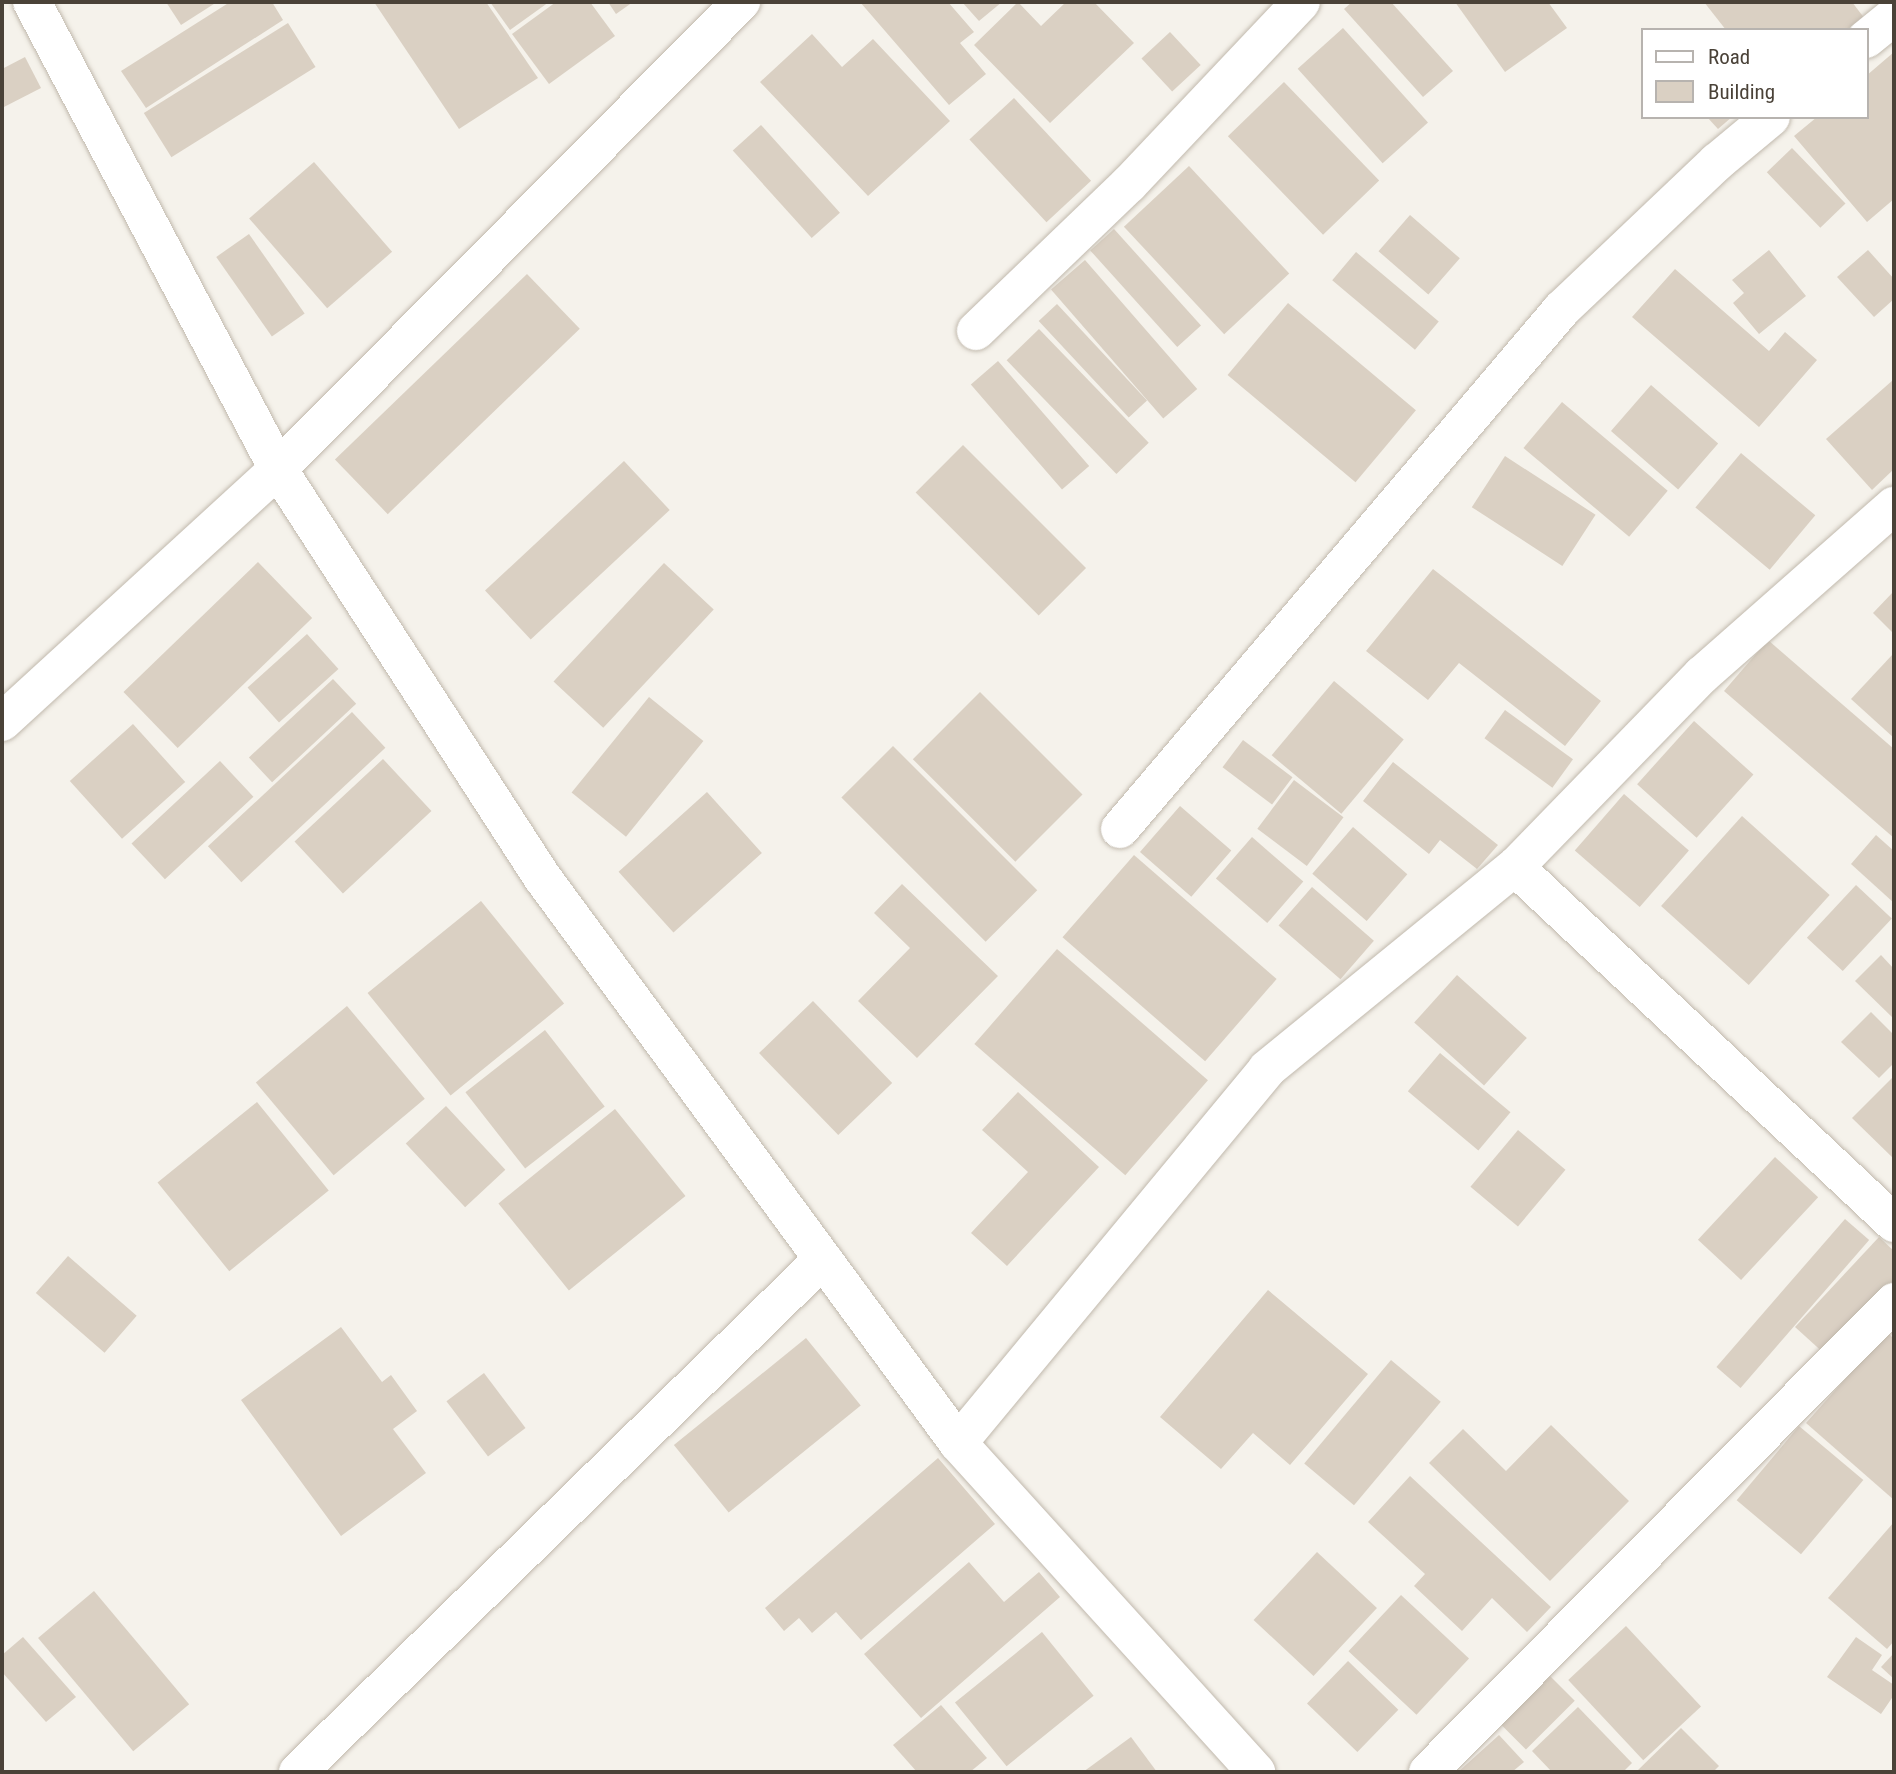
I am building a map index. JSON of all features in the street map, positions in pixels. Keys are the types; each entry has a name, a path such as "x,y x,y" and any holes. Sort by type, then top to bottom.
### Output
{"street":[{"path":"32,2 278,469 542,877 958,1443 1256,1772"},
{"path":"2,722 278,469 741,2"},
{"path":"976,331 1129,184 1301,2"},
{"path":"1868,37 1894,16"},
{"path":"1120,829 1562,309 1717,162 1769,119"},
{"path":"958,1443 1267,1069 1515,867 1702,675 1894,506"},
{"path":"1515,867 1894,1223"},
{"path":"298,1772 823,1259"},
{"path":"1428,1772 1894,1301"}],"building":[{"path":"166,2 217,2 181,25"},
{"path":"230,2 272,2 283,20 146,108 121,71"},
{"path":"374,2 486,2 538,78 459,129"},
{"path":"490,2 549,2 510,30"},
{"path":"556,2 590,2 615,36 549,84 512,34"},
{"path":"608,2 633,2 616,14"},
{"path":"860,2 948,2 974,32 960,43 986,74 949,105"},
{"path":"962,2 1002,2 979,21"},
{"path":"1018,2 1041,26 1066,2 1094,2 1134,43 1050,123 974,45"},
{"path":"1352,2 1391,2 1453,71 1423,97 1344,9"},
{"path":"1455,2 1548,2 1567,28 1505,72"},
{"path":"1704,2 1852,2 1865,19 1853,28 1724,28"},
{"path":"288,23 316,67 171,157 144,113"},
{"path":"1343,28 1428,122 1383,163 1298,69"},
{"path":"1170,32 1201,65 1172,92 1141,59"},
{"path":"812,34 842,67 873,39 950,121 868,196 760,82"},
{"path":"1894,52 1894,199 1867,222 1794,136 1815,119 1868,119 1868,74"},
{"path":"25,57 41,88 2,108 2,69"},
{"path":"1284,82 1379,181 1323,235 1228,136"},
{"path":"1014,98 1091,181 1046,222 969,140"},
{"path":"1709,119 1730,119 1718,129"},
{"path":"761,125 840,213 812,238 733,150"},
{"path":"1792,148 1845,203 1820,228 1767,172"},
{"path":"314,162 392,252 327,308 249,218"},
{"path":"1189,166 1289,274 1224,334 1124,227"},
{"path":"1410,215 1460,258 1428,295 1379,251"},
{"path":"1114,229 1201,326 1177,347 1090,250"},
{"path":"249,234 305,313 272,336 216,257"},
{"path":"1769,250 1806,296 1759,334 1733,303 1744,293 1732,280"},
{"path":"1868,250 1894,279 1894,299 1874,317 1837,277"},
{"path":"1356,252 1439,321 1415,350 1332,280"},
{"path":"1085,260 1197,389 1163,419 1051,290"},
{"path":"1675,269 1769,351 1785,332 1817,360 1759,427 1632,317"},
{"path":"527,274 580,329 388,514 335,459"},
{"path":"1288,303 1416,410 1356,482 1228,375"},
{"path":"1057,304 1147,401 1129,418 1039,321"},
{"path":"1039,329 1149,443 1116,474 1007,360"},
{"path":"998,361 1089,466 1062,490 971,385"},
{"path":"1893,380 1894,469 1872,490 1826,439"},
{"path":"1651,385 1718,443 1678,489 1611,431"},
{"path":"1562,402 1668,491 1629,537 1523,448"},
{"path":"963,445 1086,568 1039,615 916,492"},
{"path":"1741,453 1815,515 1770,570 1695,507"},
{"path":"1505,456 1596,515 1562,566 1472,507"},
{"path":"624,461 670,510 531,640 485,591"},
{"path":"258,562 312,618 178,748 123,692"},
{"path":"664,563 714,609 603,728 554,681"},
{"path":"1433,569 1601,701 1565,746 1459,663 1428,700 1366,651"},
{"path":"1894,591 1894,634 1873,613"},
{"path":"307,634 338,669 279,722 248,688"},
{"path":"1768,640 1894,749 1894,838 1724,691"},
{"path":"1893,654 1894,656 1894,738 1851,699"},
{"path":"333,679 356,704 272,782 249,757"},
{"path":"1334,681 1404,739 1341,814 1272,755"},
{"path":"980,692 1083,795 1015,862 913,759"},
{"path":"649,697 703,741 626,837 572,793"},
{"path":"1505,710 1573,759 1552,788 1484,738"},
{"path":"352,712 385,748 241,882 208,846"},
{"path":"1694,721 1753,775 1697,838 1637,784"},
{"path":"133,724 185,782 122,839 70,781"},
{"path":"1243,740 1293,777 1272,804 1223,767"},
{"path":"893,746 1037,890 986,942 841,798"},
{"path":"383,759 431,811 343,893 295,842"},
{"path":"220,761 253,797 165,879 132,844"},
{"path":"1393,762 1498,845 1477,869 1440,840 1429,854 1363,801"},
{"path":"1294,780 1344,817 1307,866 1257,829"},
{"path":"707,792 762,853 673,933 619,872"},
{"path":"1624,794 1689,850 1640,907 1575,851"},
{"path":"1180,806 1231,851 1191,897 1140,852"},
{"path":"1742,816 1830,895 1749,985 1661,906"},
{"path":"1353,827 1407,874 1367,921 1312,874"},
{"path":"1876,835 1894,851 1894,903 1851,864"},
{"path":"1252,837 1303,882 1267,923 1216,879"},
{"path":"1134,855 1277,979 1205,1061 1062,937"},
{"path":"902,884 998,976 917,1058 858,1001 910,948 874,913"},
{"path":"1856,885 1892,918 1843,971 1807,938"},
{"path":"1312,887 1374,941 1340,979 1279,925"},
{"path":"481,901 564,1004 451,1095 368,993"},
{"path":"1057,949 1208,1080 1125,1175 974,1044"},
{"path":"1881,955 1894,969 1894,1019 1855,981"},
{"path":"1457,975 1527,1038 1484,1085 1414,1023"},
{"path":"813,1001 892,1083 838,1135 759,1053"},
{"path":"347,1006 425,1099 334,1175 256,1082"},
{"path":"1871,1012 1894,1035 1894,1063 1879,1078 1841,1042"},
{"path":"545,1030 605,1106 525,1169 465,1092"},
{"path":"1440,1053 1510,1112 1478,1150 1408,1091"},
{"path":"1894,1076 1894,1159 1852,1118"},
{"path":"1018,1092 1099,1167 1007,1266 971,1233 1028,1172 982,1130"},
{"path":"257,1102 329,1191 229,1271 158,1183"},
{"path":"446,1106 505,1170 465,1207 406,1144"},
{"path":"615,1109 685,1196 569,1290 498,1203"},
{"path":"1518,1130 1565,1170 1518,1227 1470,1187"},
{"path":"1775,1157 1818,1197 1741,1280 1698,1240"},
{"path":"1845,1219 1869,1240 1741,1388 1716,1367"},
{"path":"1879,1237 1894,1251 1894,1283 1827,1356 1795,1327"},
{"path":"68,1256 137,1316 105,1353 36,1293"},
{"path":"1268,1290 1368,1374 1290,1465 1253,1433 1221,1469 1160,1417"},
{"path":"341,1327 382,1382 391,1375 417,1411 393,1429 426,1473 341,1536 241,1400"},
{"path":"1887,1332 1894,1339 1894,1500 1806,1423"},
{"path":"806,1338 861,1406 729,1513 674,1445"},
{"path":"1391,1360 1441,1402 1354,1505 1304,1463"},
{"path":"484,1373 526,1428 488,1456 446,1401"},
{"path":"1551,1425 1629,1501 1550,1581 1429,1463 1463,1429 1506,1471"},
{"path":"1799,1426 1863,1480 1801,1554 1737,1500"},
{"path":"938,1458 995,1524 861,1640 836,1612 812,1633 799,1618 784,1631 765,1608"},
{"path":"1410,1476 1551,1607 1527,1632 1492,1598 1462,1631 1414,1586 1425,1574 1368,1522"},
{"path":"1894,1522 1894,1641 1887,1649 1828,1598"},
{"path":"1317,1552 1377,1608 1314,1676 1254,1620"},
{"path":"969,1562 1004,1602 1039,1572 1060,1597 921,1718 864,1654"},
{"path":"94,1591 189,1704 133,1751 38,1638"},
{"path":"1401,1595 1469,1658 1417,1715 1348,1651"},
{"path":"1626,1626 1701,1706 1643,1760 1568,1680"},
{"path":"1042,1632 1094,1696 1007,1766 955,1702"},
{"path":"23,1637 76,1697 46,1722 2,1672 2,1655"},
{"path":"1856,1637 1882,1655 1872,1670 1894,1685 1894,1695 1881,1714 1827,1677"},
{"path":"1894,1653 1894,1679 1881,1667"},
{"path":"1348,1661 1398,1710 1357,1752 1307,1703"},
{"path":"1550,1676 1575,1701 1526,1750 1501,1725"},
{"path":"941,1705 987,1758 970,1772 917,1772 893,1745"},
{"path":"1578,1707 1632,1763 1623,1772 1552,1772 1532,1751"},
{"path":"1681,1728 1719,1766 1713,1772 1636,1772"},
{"path":"1499,1735 1524,1762 1512,1772 1458,1772"},
{"path":"1131,1737 1157,1772 1083,1772"}]}
